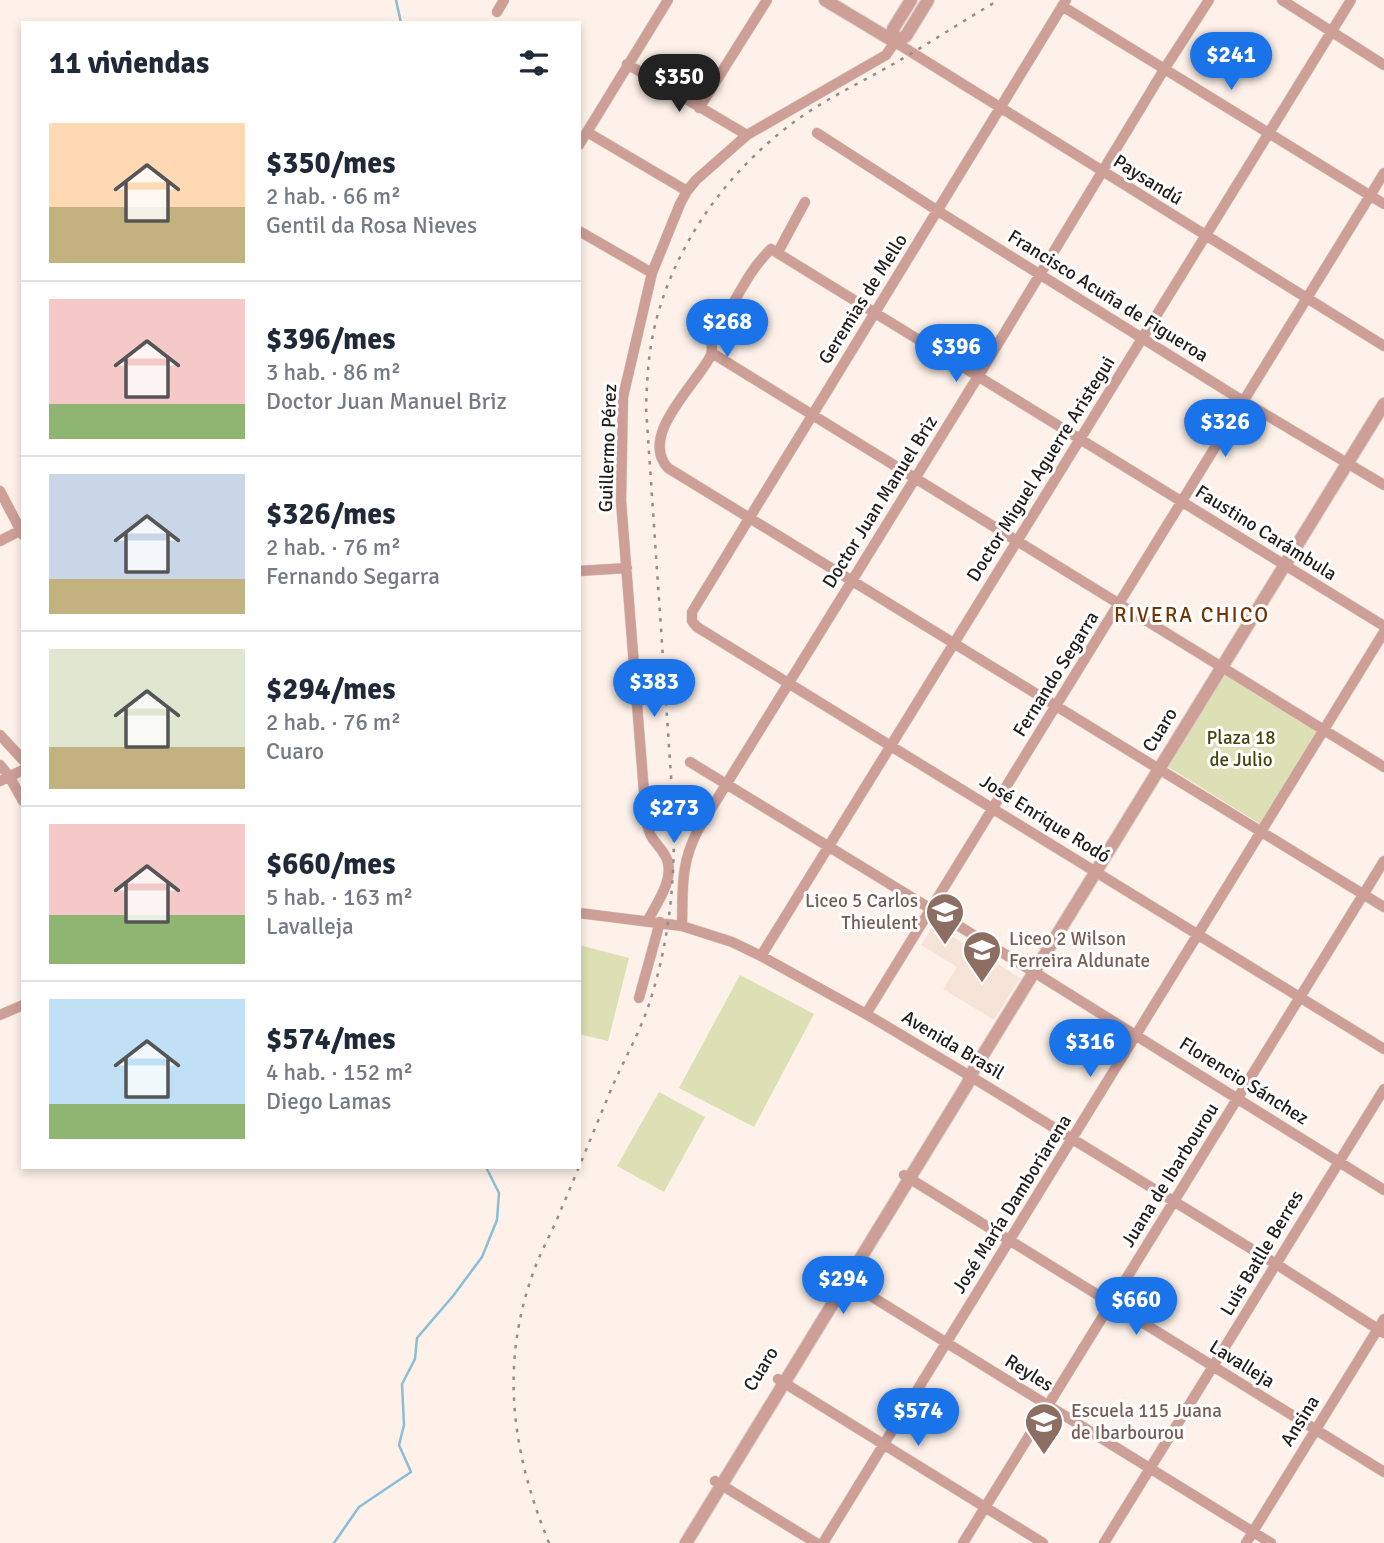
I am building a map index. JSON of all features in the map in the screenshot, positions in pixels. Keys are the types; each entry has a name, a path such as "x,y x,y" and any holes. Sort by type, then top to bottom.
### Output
{"street":[{"path":"497,12 504,0"},
{"path":"581,142 668,0"},
{"path":"699,107 767,0"},
{"path":"825,0 895,42"},
{"path":"895,42 893,29 911,0"},
{"path":"895,42 906,36 928,0"},
{"name":"Doctor Juan Manuel Briz","path":"682,926 683,871 689,848 1209,0"},
{"path":"1282,0 1384,65"},
{"name":"Doctor Miguel Aguerre Aristegui","path":"761,956 1351,0"},
{"path":"1064,3 1384,204"},
{"name":"Geremias de Mello","path":"691,617 749,517 1064,3"},
{"name":"Paysandú","path":"895,42 1384,346"},
{"name":"Guillermo Pérez","path":"648,920 663,890 670,866 650,838 646,818 621,501 623,397 652,273 687,191 747,135 886,55 895,42"},
{"path":"628,64 747,135"},
{"path":"587,132 687,191"},
{"name":"Francisco Acuña de Figueroa","path":"817,133 1242,401 1384,485"},
{"name":"Fernando Segarra","path":"866,1014 1384,173"},
{"path":"805,202 775,250 757,262 713,338 712,353 670,415 660,451 668,468 1384,907"},
{"path":"581,232 652,273"},
{"name":"Faustino Carámbula","path":"775,250 1384,626"},
{"path":"712,353 1384,767"},
{"name":"Cuaro","path":"677,1543 718,1483 963,1080 970,1076 1384,404"},
{"path":"0,491 21,530"},
{"path":"0,541 21,532"},
{"path":"581,571 627,568"},
{"name":"José Enrique Rodó","path":"691,617 697,627 1384,1049"},
{"name":"José María Damboriarena","path":"823,1543 1384,632"},
{"path":"0,735 21,758"},
{"name":"Florencio Sánchez","path":"690,762 1384,1190"},
{"path":"0,765 5,779 21,798"},
{"path":"5,779 21,771"},
{"name":"Juana de Ibarbourou","path":"963,1543 1384,861"},
{"name":"Avenida Brasil","path":"581,913 682,926 733,942 761,956 970,1076 1381,1331"},
{"path":"639,998 665,923"},
{"path":"0,1015 21,1006"},
{"name":"Luis Batlle Berres","path":"1104,1543 1384,1089"},
{"name":"Lavalleja","path":"906,1176 1384,1472"},
{"name":"Reyles","path":"843,1279 1271,1543"},
{"name":"Ansina","path":"1246,1543 1315,1429 1381,1331 1384,1319"},
{"path":"780,1381 1043,1543"},
{"path":"718,1483 816,1543"},
{"name":"Cuaro","path":"686,1543 718,1483"}],"shaded area":[{"name":"Liceo 2 Wilson Ferreira Aldunate","path":"934,925 1020,978 994,1020 943,989 957,967 921,945"}],"green space":[{"name":"Plaza 18 de Julio","path":"1223,673 1318,731 1260,824 1165,765"},
{"path":"581,946 629,958 608,1041 581,1034"},
{"path":"740,975 814,1014 754,1127 679,1088"},
{"path":"659,1092 705,1117 664,1192 617,1166"}],"waterway":[{"path":"396,0 401,21"},
{"path":"334,1543 359,1507 411,1472 399,1445 404,1425 402,1384 415,1359 417,1338 482,1257 497,1220 499,1193 487,1169"}],"railway":[{"path":"581,1162 647,1009 658,974 671,902 673,805 646,408 650,352 661,303 687,243 704,215 745,165 769,142 818,106 999,0"},
{"path":"549,1543 536,1508 518,1439 514,1371 524,1301 536,1265 578,1169"}],"place":[{"name":"Liceo 5 Carlos Thieulent","path":"945,946"},
{"name":"Liceo 2 Wilson Ferreira Aldunate","path":"982,984"},
{"name":"Escuela 115 Juana de Ibarbourou","path":"1044,1456"}],"district":[{"name":"RIVERA CHICO","path":"1192,615"}]}
